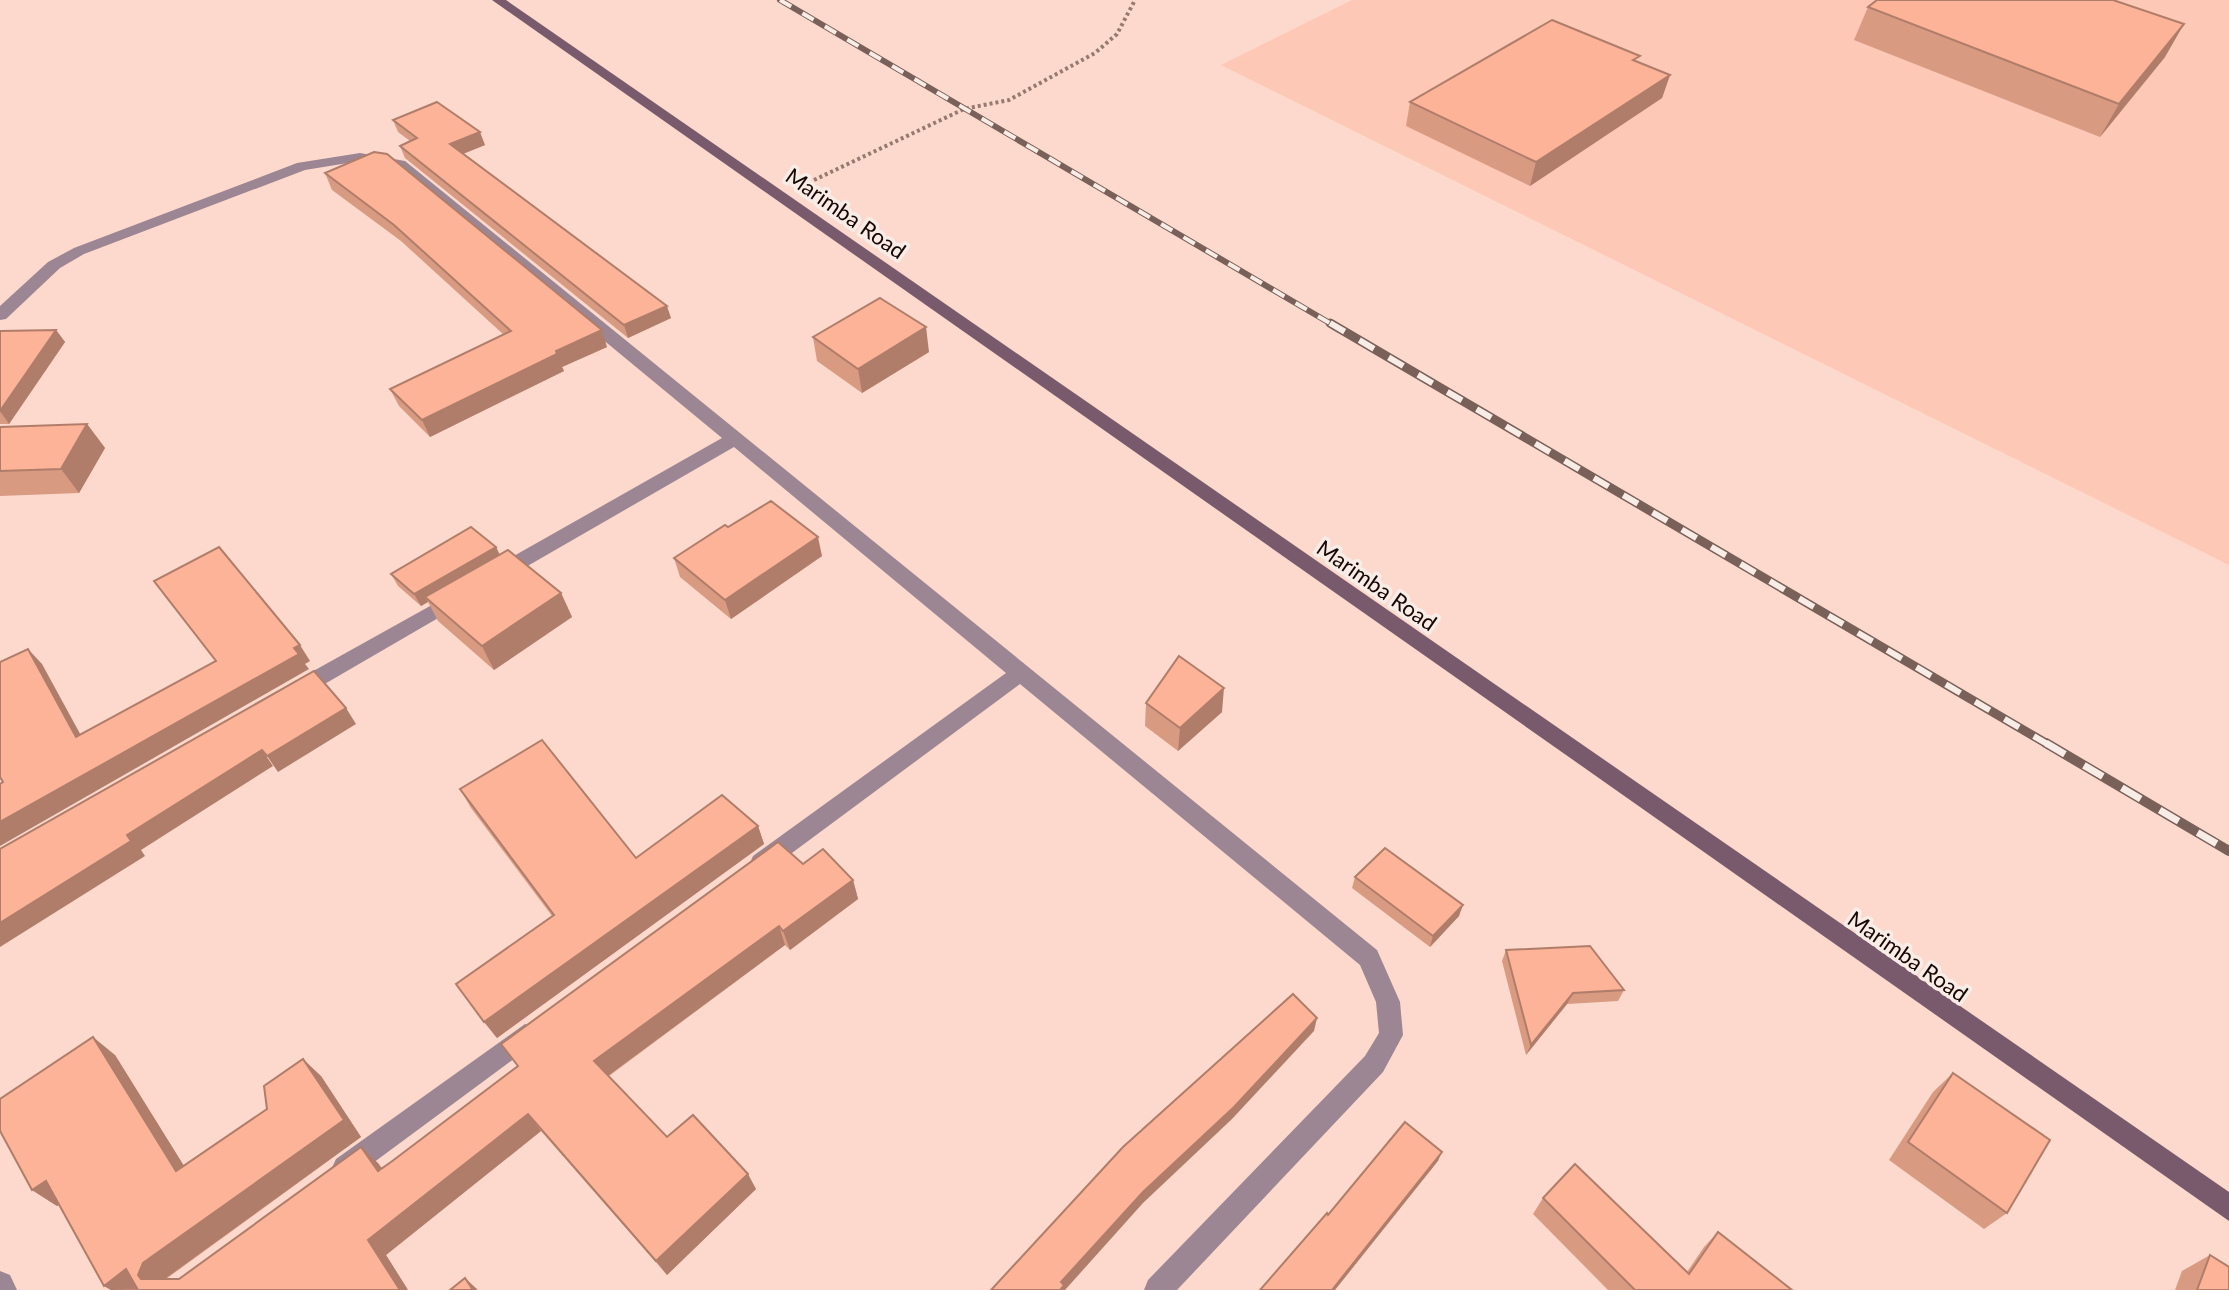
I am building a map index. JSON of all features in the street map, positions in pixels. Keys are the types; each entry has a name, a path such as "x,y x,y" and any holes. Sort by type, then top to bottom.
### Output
{"street":[{"name":"Marimba Road","path":"498,0 2229,1208"},
{"path":"0,315 32,283 79,251 302,166 347,158 381,159 400,164 1369,958 1388,1002 1391,1035 1374,1064 1158,1290"},
{"path":"277,701 734,439"},
{"path":"741,878 1022,672"},
{"path":"332,1178 549,1018"},
{"path":"0,1285 3,1290"}],"path":[{"path":"780,196 964,109 1009,100 1095,53 1117,34 1135,0"}],"shaded area":[{"path":"1352,0 2229,0 2229,565 1221,65"}],"building":[{"path":"1877,0 2113,0 2184,24 2119,104 1868,7"},
{"path":"1552,20 1640,56 1633,60 1670,75 1536,162 1410,102"},
{"path":"437,102 480,132 450,144 667,306 624,325 400,146 417,138 393,120"},
{"path":"374,152 387,154 602,330 422,420 390,389 511,331 394,225 325,173"},
{"path":"880,298 926,327 858,369 813,337"},
{"path":"56,330 0,411 0,331"},
{"path":"87,424 61,469 0,471 0,427"},
{"path":"771,501 818,537 725,600 674,558 725,525 728,527"},
{"path":"471,527 496,547 414,594 391,574"},
{"path":"219,547 300,645 294,648 299,654 0,822 0,784 3,782 0,777 0,662 28,649 76,737 216,661 154,581"},
{"path":"508,550 561,593 482,646 425,597"},
{"path":"1179,656 1224,688 1180,728 1146,703"},
{"path":"314,671 346,708 267,756 262,750 127,835 131,841 0,923 0,849"},
{"path":"542,740 636,858 722,795 758,826 484,1022 456,984 554,915 460,789"},
{"path":"778,842 803,864 823,849 853,880 783,931 779,926 594,1061 667,1137 693,1115 748,1174 656,1261 528,1114 368,1240 400,1290 138,1290 126,1269 104,1286 46,1181 32,1190 0,1131 0,1099 93,1037 176,1171 267,1109 264,1086 303,1059 344,1120 143,1263 138,1275 141,1279 179,1279 361,1147 378,1171 391,1162 518,1066 501,1044"},
{"path":"1385,848 1463,905 1433,936 1355,877"},
{"path":"1590,946 1624,990 1573,993 1531,1045 1506,950"},
{"path":"1293,994 1317,1018 1234,1107 1143,1192 1061,1282 1064,1285 1060,1290 991,1290 1123,1147"},
{"path":"1953,1073 2050,1140 2007,1213 1908,1142"},
{"path":"1405,1122 1442,1152 1332,1290 1260,1290 1328,1215"},
{"path":"1575,1164 1689,1274 1718,1232 1792,1290 1635,1290 1543,1198"},
{"path":"2210,1255 2229,1267 2229,1290 2197,1290"},
{"path":"465,1278 473,1290 450,1290"}],"railway":[{"path":"780,0 1333,325"},
{"path":"1330,323 2049,745"},
{"path":"2046,743 2229,851"}]}
